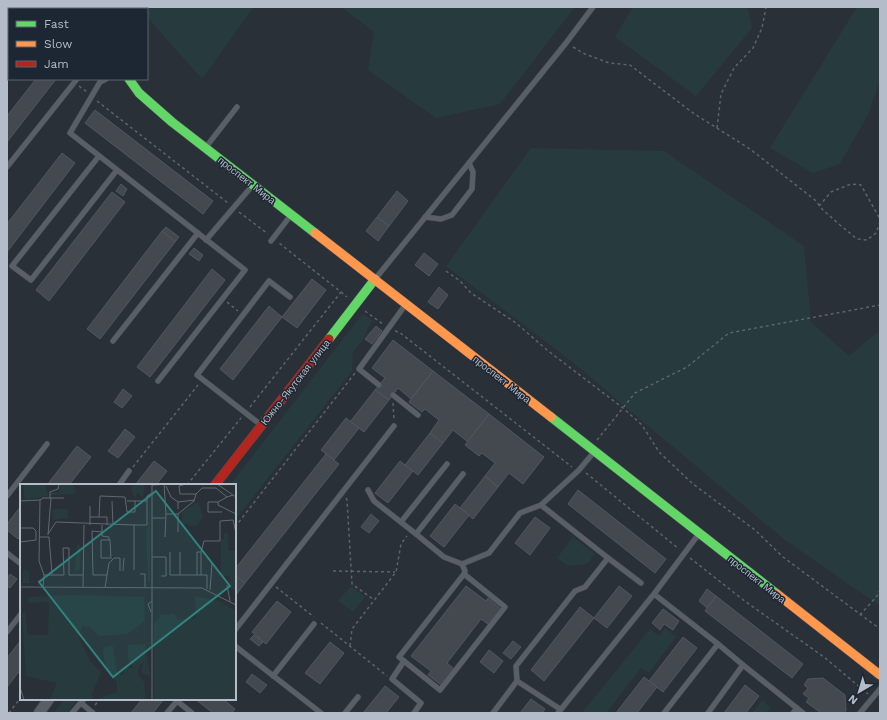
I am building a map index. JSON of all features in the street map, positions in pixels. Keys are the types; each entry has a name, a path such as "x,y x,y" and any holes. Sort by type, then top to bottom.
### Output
{"street":[{"name":"проспект Мира","path":"130,80 139,93 172,122 406,303 880,675"},
{"name":"Южно-Якутская улица","path":"216,484 375,279"},
{"path":"38,713 48,700"}],"lane":[{"path":"375,279 566,43 592,7"},
{"path":"104,80 100,82 70,133 245,270 158,381"},
{"path":"7,167 75,81"},
{"path":"205,148 237,107"},
{"path":"99,156 10,267 31,280 117,170"},
{"path":"425,217 440,219 452,215 472,189 473,172 469,163"},
{"path":"206,240 253,185"},
{"path":"272,239 291,214"},
{"path":"113,341 198,233"},
{"path":"262,425 197,375 269,281 290,297"},
{"path":"380,385 359,369 406,303"},
{"path":"393,396 418,415"},
{"path":"236,629 394,426"},
{"path":"7,496 47,444"},
{"path":"368,490 374,501 444,557 462,564 489,553 520,513 541,505 579,470 592,449"},
{"path":"401,522 447,464"},
{"path":"119,484 129,471"},
{"path":"413,532 463,474"},
{"path":"541,505 641,583"},
{"path":"517,682 559,711 654,594 699,533"},
{"path":"7,553 20,563"},
{"path":"493,713 517,682 516,666 575,591 585,587 608,558"},
{"path":"462,564 464,574 505,607 440,690 399,657 464,574"},
{"path":"654,594 803,713"},
{"path":"7,632 20,615"},
{"path":"273,676 314,621"},
{"path":"664,713 718,644"},
{"path":"236,647 320,713"},
{"path":"404,661 392,680 421,703 414,713"},
{"path":"708,713 743,665"},
{"path":"860,713 880,689"},
{"path":"345,713 358,697"},
{"path":"72,713 82,701 93,713"},
{"path":"167,713 177,701 192,713"},
{"path":"793,713 797,708"}],"path":[{"path":"717,128 721,94 734,68 753,48 762,28 766,7"},
{"path":"566,43 585,54 609,63 630,65 693,113 750,149 815,200 823,210 840,226 857,239 868,240 876,233 880,220 861,185 851,184 831,192 820,206"},
{"path":"75,81 348,298"},
{"path":"446,271 460,281 471,293 516,323 547,350 623,408 642,425 659,452 693,484 755,530 783,557 880,629"},
{"path":"189,484 341,292"},
{"path":"223,299 243,315"},
{"path":"592,449 635,393 687,367 729,333 880,305"},
{"path":"365,311 388,328 399,332 574,469 583,471 746,602 824,657 872,698"},
{"path":"236,526 359,369"},
{"path":"129,471 203,379"},
{"path":"393,396 394,426"},
{"path":"347,500 352,584 374,600"},
{"path":"350,646 352,629 396,572 401,544 413,532"},
{"path":"333,571 396,572"},
{"path":"860,615 877,596 880,590"},
{"path":"280,591 314,621"},
{"path":"321,623 392,680"},
{"path":"9,713 20,699"}],"green space":[{"path":"138,7 254,7 202,79 148,18 148,8"},
{"path":"341,7 575,7 500,104 436,118 368,70 374,32"},
{"path":"633,7 748,7 752,28 696,96 615,37"},
{"path":"857,7 880,7 880,79 869,113 840,164 813,173 770,148"},
{"path":"531,148 664,151 804,246 811,322 849,356 880,330 880,606 785,540 575,364 446,266"},
{"path":"363,313 373,321 364,338 353,352 352,371 236,519 236,484 231,484"},
{"path":"573,537 595,554 587,564 568,566 557,558"},
{"path":"351,586 365,597 353,612 338,601"},
{"path":"665,628 676,637 649,673 641,668 606,713 582,713 650,629 659,636"},
{"path":"63,700 77,700 67,713 54,713"},
{"path":"762,700 771,708 766,713 752,713"}],"building":[{"path":"35,80 55,80 7,142 7,116"},
{"path":"95,110 213,201 203,214 85,123"},
{"path":"62,153 75,163 7,252 7,224"},
{"path":"121,184 127,189 123,196 116,191"},
{"path":"397,191 408,201 389,226 377,217"},
{"path":"112,192 125,202 49,301 36,290"},
{"path":"377,217 389,226 378,241 366,231"},
{"path":"166,227 179,237 175,242 162,231"},
{"path":"162,231 175,242 100,339 87,329"},
{"path":"194,248 203,255 199,261 189,254"},
{"path":"424,253 438,264 429,276 415,265"},
{"path":"212,269 225,280 150,377 137,367"},
{"path":"312,279 326,290 297,328 282,317"},
{"path":"439,287 448,295 438,309 428,302"},
{"path":"269,306 282,317 233,380 220,369"},
{"path":"376,326 382,331 372,344 365,339"},
{"path":"393,340 433,371 411,399 398,388 389,400 375,390 385,378 372,368"},
{"path":"433,371 489,414 468,442 453,430 443,443 430,433 439,420 425,409 422,412 409,402"},
{"path":"123,389 132,396 122,408 114,402"},
{"path":"375,390 389,400 364,432 350,422"},
{"path":"489,414 544,457 523,484 509,473 498,487 485,476 495,463 482,453 479,456 465,445"},
{"path":"346,418 359,428 334,460 321,450"},
{"path":"125,429 135,437 118,458 108,451"},
{"path":"430,433 443,443 418,475 405,465"},
{"path":"77,446 91,457 70,484 48,484"},
{"path":"326,454 339,464 245,583 236,576 236,568"},
{"path":"154,461 167,471 157,484 136,484"},
{"path":"400,461 413,471 388,503 375,493"},
{"path":"485,476 498,487 473,519 460,508"},
{"path":"578,490 666,559 655,573 568,504"},
{"path":"455,504 469,515 444,547 430,536"},
{"path":"20,507 20,536 18,539 7,530 7,524"},
{"path":"371,514 379,521 369,533 361,527"},
{"path":"535,517 550,528 530,555 515,543"},
{"path":"10,574 17,579 10,588 7,586 7,578"},
{"path":"236,576 245,583 236,595"},
{"path":"466,586 486,601 488,598 501,609 489,625 481,619 447,663 454,669 441,685 428,675 431,671 411,656"},
{"path":"619,586 632,596 607,628 594,618"},
{"path":"707,589 716,596 707,608 699,601"},
{"path":"716,596 803,664 792,678 705,611"},
{"path":"277,601 291,612 266,644 252,632"},
{"path":"580,607 594,618 544,681 531,670"},
{"path":"663,609 679,621 673,630 664,624 660,630 652,623"},
{"path":"254,635 263,642 259,646 250,639"},
{"path":"683,637 697,648 663,692 649,681"},
{"path":"20,641 20,670 7,687 7,658"},
{"path":"513,641 521,647 511,659 503,653"},
{"path":"330,642 344,653 320,684 305,673"},
{"path":"489,650 503,661 494,673 480,662"},
{"path":"252,674 267,685 260,693 246,682"},
{"path":"644,677 657,687 637,713 616,713"},
{"path":"823,678 845,695 846,710 844,713 821,713 806,702 809,698 803,694 808,688 804,685 808,679"},
{"path":"745,685 759,696 746,713 724,713"},
{"path":"385,686 399,697 386,713 363,713"},
{"path":"531,699 545,709 542,713 520,713"},
{"path":"141,700 163,700 153,713 131,713"},
{"path":"196,700 224,700 235,709 232,713 213,713"}],"traffic: fast":[{"path":"130,80 139,93 172,122 315,233"},
{"path":"329,339 375,279"},
{"path":"551,417 777,594"}],"traffic: slow":[{"path":"315,233 551,417"},
{"path":"777,594 880,675"}],"traffic: jam":[{"path":"216,484 329,339"}]}
